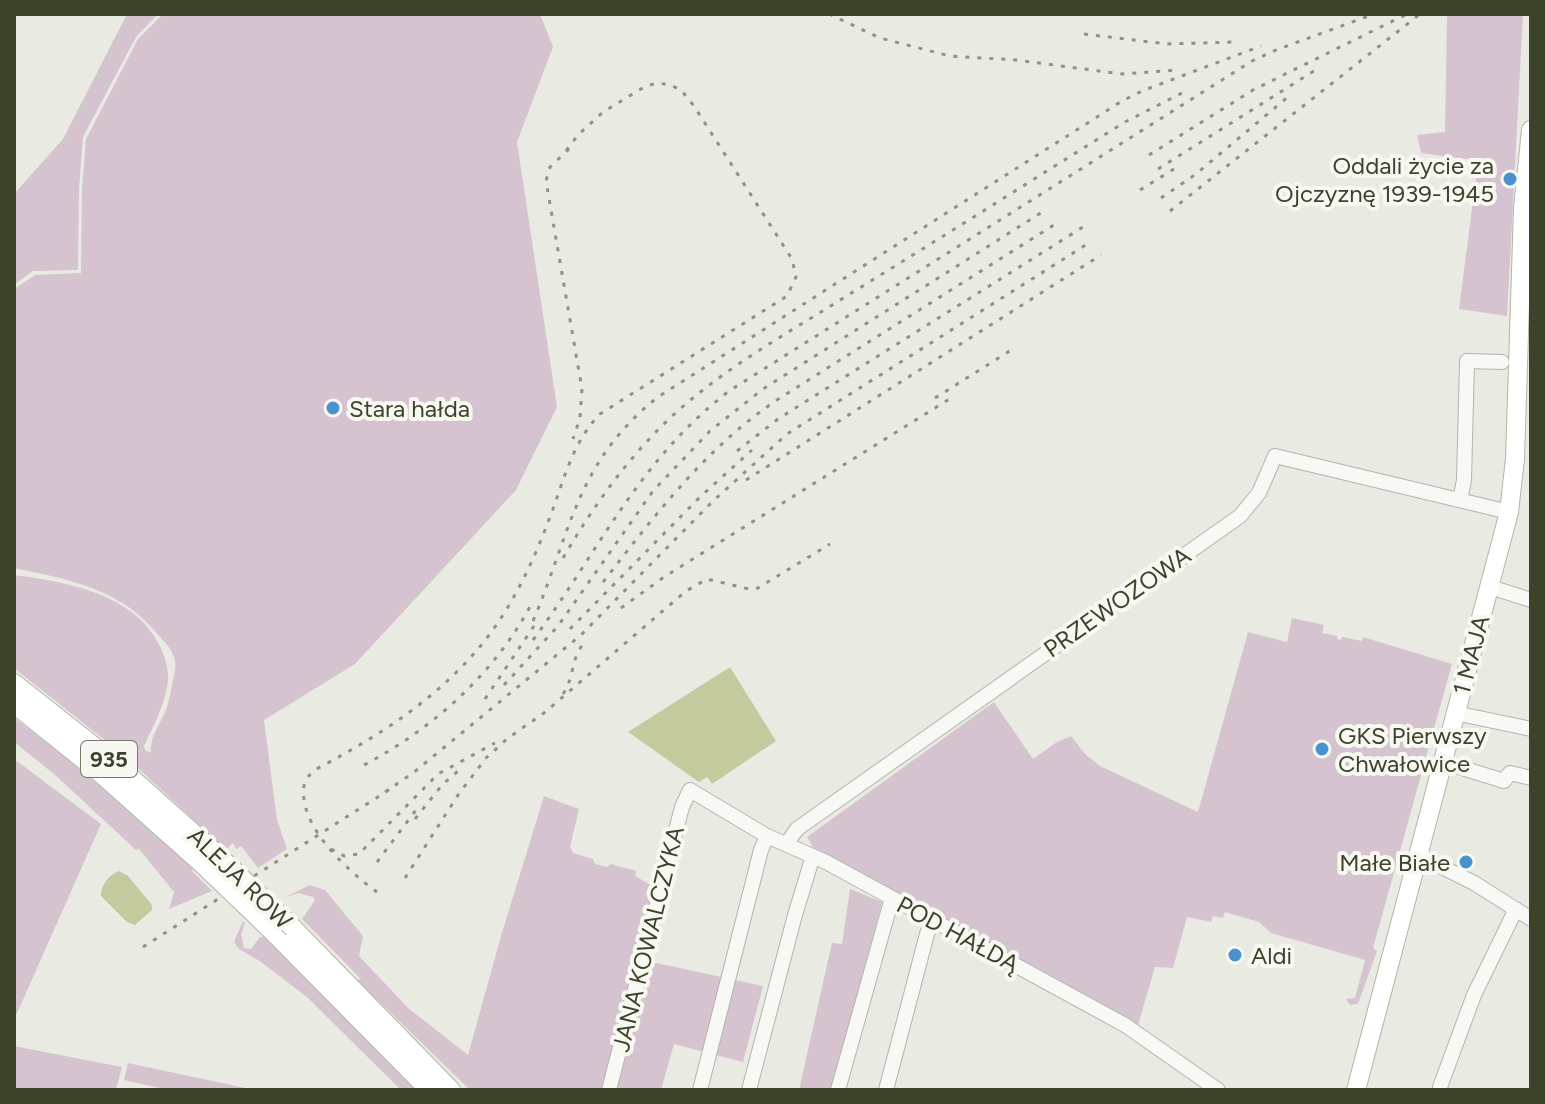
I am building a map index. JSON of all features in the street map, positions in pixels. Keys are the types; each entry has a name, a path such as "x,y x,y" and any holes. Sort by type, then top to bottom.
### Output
{"main road":[{"name":"1 MAJA","path":"1356,1090 1523,459 1531,130"},
{"name":"ALEJA ROW","path":"14,683 109,758 220,857 451,1090"},
{"name":"ALEJA ROW","path":"14,704 99,772 200,862 429,1090"}],"street":[{"path":"1460,500 1464,480 1467,361 1502,362"},
{"name":"PRZEWOZOWA","path":"787,843 797,829 848,792 1240,516 1259,493 1275,456 1509,512"},
{"path":"1490,587 1531,600"},
{"path":"1455,713 1531,729"},
{"path":"1443,762 1504,781 1510,773 1531,778"},
{"name":"POD HAŁDĄ","path":"690,790 767,836 813,856 1137,1032 1218,1090"},
{"name":"JANA KOWALCZYKA","path":"609,1090 682,807 690,790"},
{"path":"700,1090 767,836"},
{"path":"1418,855 1474,883 1531,919"},
{"path":"749,1090 813,856"},
{"path":"838,1090 892,898"},
{"path":"1440,1087 1474,995 1516,909"},
{"path":"886,1090 933,920"}],"shaded area":[{"path":"127,14 158,14 136,37 83,137 78,270 33,271 14,285 14,194 63,139"},
{"path":"163,14 540,14 553,47 517,142 557,407 516,490 355,664 264,720 277,820 287,849 258,868 241,846 236,849 233,843 226,850 126,757 14,668 14,575 76,587 116,602 148,628 160,646 167,666 165,695 144,746 151,753 154,735 167,707 175,670 174,656 167,645 146,621 113,597 56,577 14,568 14,289 35,275 81,273 86,139 138,39"},
{"path":"1523,14 1507,316 1459,309 1477,170 1481,161 1421,153 1417,135 1445,132 1447,15"},
{"path":"1292,618 1324,625 1322,633 1337,636 1337,639 1362,641 1363,637 1452,664 1373,948 1377,951 1358,1004 1350,1005 1346,999 1355,998 1365,960 1271,933 1259,922 1225,912 1223,918 1213,916 1211,922 1187,917 1173,968 1155,967 1138,1025 813,847 807,837 994,702 1033,759 1071,736 1086,755 1100,766 1198,812 1248,632 1287,642"},
{"path":"730,667 776,741 712,784 707,777 699,782 628,732"},
{"path":"14,718 128,810 193,869 212,891 169,909 174,892 139,849 136,850 54,774 14,742"},
{"path":"14,759 101,824 14,1020"},
{"path":"544,796 579,809 570,847 573,853 593,859 595,864 607,867 611,864 636,871 635,876 656,888 635,974 652,962 763,986 743,1062 674,1044 661,1090 470,1090 358,981 360,978 302,919 315,900 313,897 298,893 284,898 310,885 325,890 363,936 359,956 408,1008 468,1055"},
{"path":"119,871 128,876 152,905 152,910 135,925 127,922 101,896 106,881"},
{"path":"850,889 882,902 832,1090 799,1090 832,943 842,944"},
{"path":"243,921 241,934 244,948 251,949 260,937 264,937 416,1090 401,1090 308,998 239,949 234,942"},
{"path":"14,1046 122,1067 116,1090 14,1090"},
{"path":"128,1063 255,1090 168,1090 124,1080"}],"railway":[{"path":"829,14 880,38 950,56 1016,60 1122,74 1177,70"},
{"path":"533,640 644,477 697,418 729,391 1252,61 1374,14"},
{"path":"1149,155 1253,90 1407,14"},
{"path":"1170,211 1420,14"},
{"path":"1084,34 1167,44 1233,42"},
{"path":"533,621 592,473 609,447 658,397 1122,101 1261,46"},
{"path":"1158,169 1317,69"},
{"path":"377,892 340,860 317,832 304,801 308,776 424,701 483,643 507,609 526,573 582,437 600,414 787,296 796,277 792,259 681,90 658,83 646,86 603,112 578,135 562,156"},
{"path":"563,558 598,502 624,468 669,419 712,383 781,336 1125,122 1182,93"},
{"path":"1161,198 1196,174 1289,96"},
{"path":"569,149 550,167 546,181 582,389 580,418 573,439"},
{"path":"1140,190 1174,169"},
{"path":"504,685 558,626 653,491 710,431 763,389 1047,209"},
{"path":"603,582 684,482 754,417 1057,223"},
{"path":"737,451 778,419 1083,227"},
{"path":"385,792 413,773 581,635 712,502 787,434 1092,241"},
{"path":"746,480 1101,255"},
{"path":"935,398 1016,347"},
{"path":"621,608 664,577 951,398"},
{"path":"570,629 700,497 752,450"},
{"path":"405,878 458,795 486,758 544,713 686,591 707,579 749,589 758,588 830,544"},
{"path":"364,765 415,734 460,696 500,653 532,603"},
{"path":"485,699 534,626"},
{"path":"563,694 577,654 586,641"},
{"path":"331,849 344,856 359,854 438,774 495,743"},
{"path":"415,819 442,785 458,771"},
{"path":"143,947 395,786"},
{"path":"377,862 419,806"}],"place":[{"name":"Oddali życie za Ojczyznę 1939-1945","path":"1510,179"},
{"name":"Stara hałda","path":"333,408"},
{"name":"GKS Pierwszy Chwałowice","path":"1322,749"},
{"name":"Małe Białe","path":"1466,862"},
{"name":"Aldi","path":"1235,955"}]}
